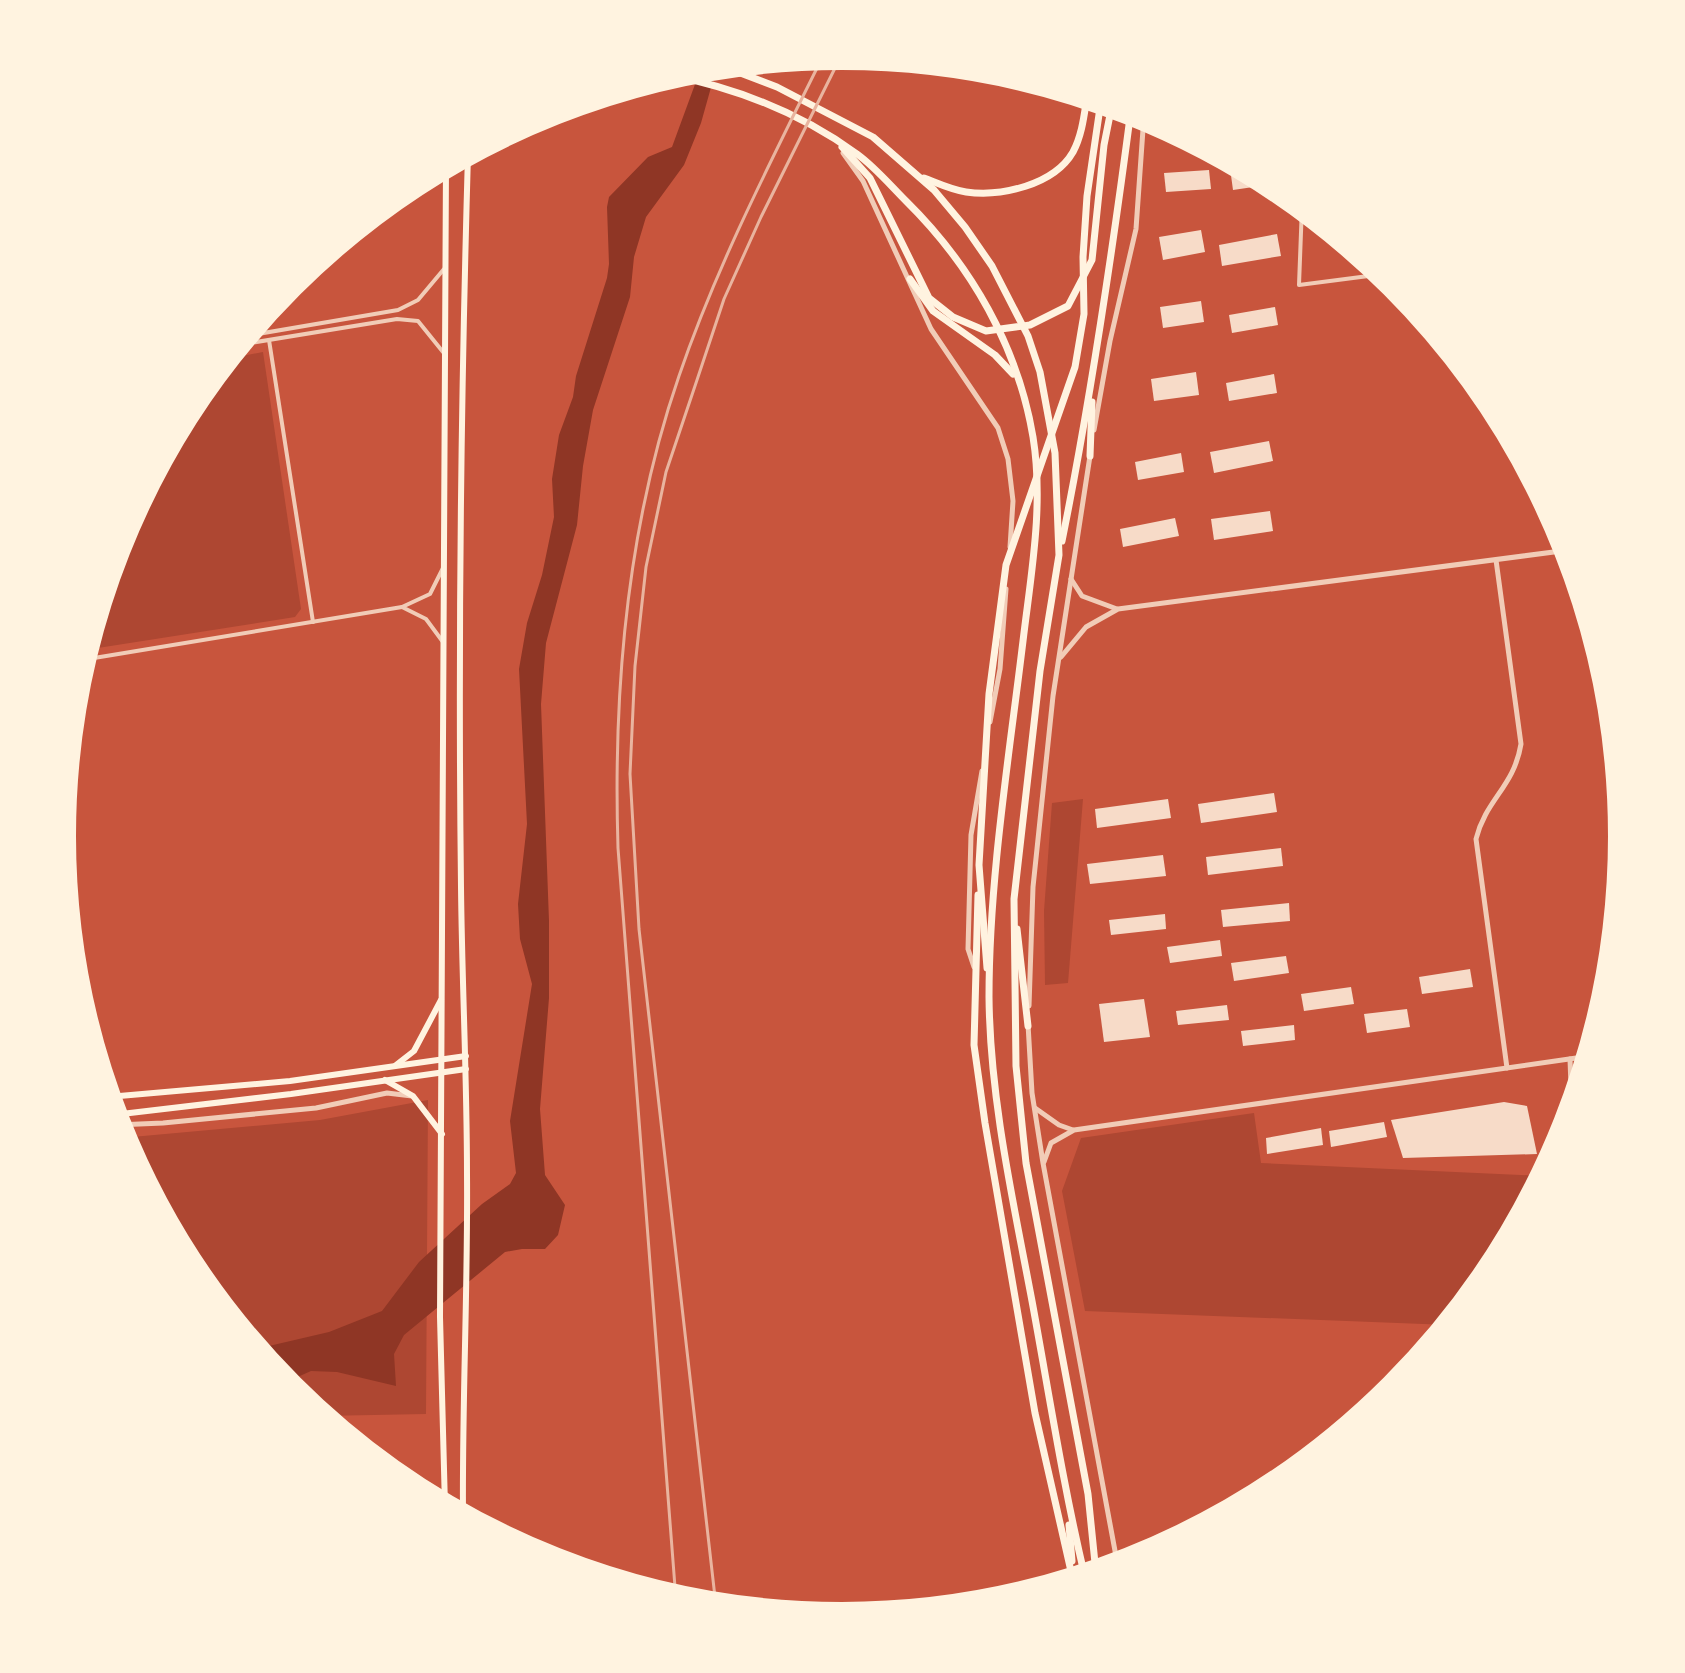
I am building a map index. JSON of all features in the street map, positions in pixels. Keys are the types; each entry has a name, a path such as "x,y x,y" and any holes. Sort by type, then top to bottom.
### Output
{"highway":[{"path":"745,75 826,110 873,137 920,177 965,227 992,266 1028,336 1040,372 1056,465 1059,555"},
{"path":"701,82 766,103 817,127 860,156 922,217 972,280 999,327 1020,384 1033,439 1038,505 1033,570 998,846 989,995"},
{"path":"920,177 964,192 995,193 1029,185 1060,168 1072,154 1081,135 1085,108"},
{"path":"1071,1570 1035,1413 985,1123 974,1045 974,970 989,694 1006,565 1075,367 1084,314 1083,257 1099,112"},
{"path":"834,138 870,178 929,298 953,317 986,331 1030,325 1068,306 1092,260 1110,116"},
{"path":"1095,1562 1088,1494 1026,1163 1015,1054 1014,899 1040,671 1094,368 1129,123"},
{"path":"910,279 933,311 995,355 1010,368 1020,384"},
{"path":"1090,456 1094,368"},
{"path":"979,865 993,1069 1002,1138 1068,1503 1083,1566"},
{"path":"1014,899 1028,1026"},
{"path":"1068,1503 1072,1569"}],"main road":[{"path":"463,1505 468,1294 461,888 461,605 468,166"},
{"path":"445,1493 440,1317 446,179"},
{"path":"394,1066 414,1051 443,997"},
{"path":"119,1096 290,1081 466,1056"},
{"path":"126,1113 466,1069"},
{"path":"385,1080 413,1096 442,1134"}],"street":[{"path":"1116,1555 1043,1163 1028,1026 1033,887 1053,696 1110,341 1136,229 1143,129"},
{"path":"834,138 863,181 931,329 998,428 1008,459 1013,501 1000,669 971,835 968,949 974,970"},
{"path":"1301,221 1299,285 1368,276"},
{"path":"262,333 398,310 418,300 445,267"},
{"path":"255,342 397,319 418,321 445,354"},
{"path":"269,340 313,623"},
{"path":"1059,659 1086,627 1118,609 1557,552"},
{"path":"1496,560 1521,744 1515,769 1487,809 1476,839 1507,1068"},
{"path":"96,658 402,607 430,594 444,566"},
{"path":"1070,578 1082,596 1118,609"},
{"path":"402,607 426,619 444,644"},
{"path":"1043,1163 1051,1143 1074,1130 1578,1057"},
{"path":"1570,1059 1571,1081"},
{"path":"129,1124 316,1108 387,1093 413,1096"},
{"path":"1035,1108 1059,1125 1074,1130"}],"shaded area":[{"path":"713,80 701,123 684,165 646,217 634,257 630,297 593,410 577,525 546,643 541,704 549,998 540,1109 545,1175 565,1205 558,1235 545,1249 505,1252 404,1335 394,1354 396,1386 337,1372 311,1371 297,1377 268,1346 329,1332 382,1311 419,1262 482,1204 510,1184 516,1173 510,1121 532,984 520,939 518,904 527,824 519,669 527,623 542,575 554,517 552,479 559,435 607,278 609,197 648,157 672,147 696,83"},
{"path":"263,352 301,609 295,617 98,648 132,542 153,497 204,410 244,356"},
{"path":"1083,799 1068,983 1045,985 1044,911 1052,803"},
{"path":"428,1100 426,1414 338,1416 299,1380 233,1304 204,1263 177,1221 135,1137 320,1120"},
{"path":"1254,1113 1261,1163 1532,1175 1481,1263 1435,1324 1085,1311 1062,1191 1081,1138"}],"building":[{"path":"1209,170 1211,189 1166,192 1164,173"},
{"path":"1231,173 1252,187 1233,190"},
{"path":"1201,230 1205,252 1163,260 1159,237"},
{"path":"1277,234 1281,256 1222,266 1219,245"},
{"path":"1201,301 1204,322 1163,328 1160,307"},
{"path":"1275,307 1278,325 1232,333 1229,315"},
{"path":"1196,372 1199,395 1154,401 1151,379"},
{"path":"1274,374 1277,393 1229,401 1226,383"},
{"path":"1269,441 1273,461 1214,473 1210,452"},
{"path":"1181,453 1184,472 1138,480 1135,462"},
{"path":"1270,511 1273,531 1214,540 1211,519"},
{"path":"1175,518 1179,536 1123,547 1120,529"},
{"path":"1274,793 1277,812 1201,823 1198,804"},
{"path":"1168,799 1171,818 1097,828 1095,809"},
{"path":"1281,848 1283,866 1208,875 1206,857"},
{"path":"1163,855 1166,876 1090,884 1087,864"},
{"path":"1289,903 1290,921 1223,927 1221,910"},
{"path":"1165,914 1166,929 1111,935 1109,920"},
{"path":"1220,940 1222,956 1170,963 1167,947"},
{"path":"1286,956 1289,973 1234,981 1231,963"},
{"path":"1470,969 1473,987 1422,994 1419,977"},
{"path":"1351,987 1354,1004 1304,1011 1301,994"},
{"path":"1144,999 1150,1037 1104,1042 1099,1004"},
{"path":"1227,1005 1229,1020 1178,1025 1176,1011"},
{"path":"1407,1009 1410,1027 1367,1033 1364,1014"},
{"path":"1294,1025 1295,1040 1243,1046 1241,1031"},
{"path":"1504,1102 1527,1106 1537,1154 1403,1158 1391,1120"},
{"path":"1384,1122 1387,1137 1331,1147 1329,1131"},
{"path":"1321,1128 1323,1145 1267,1154 1266,1138"}],"railway":[{"path":"715,1594 639,929 630,774 635,666 646,567 666,472 724,299 835,68"},
{"path":"675,1586 618,848 621,669 627,609 647,491 679,376 728,254 817,69"}]}
